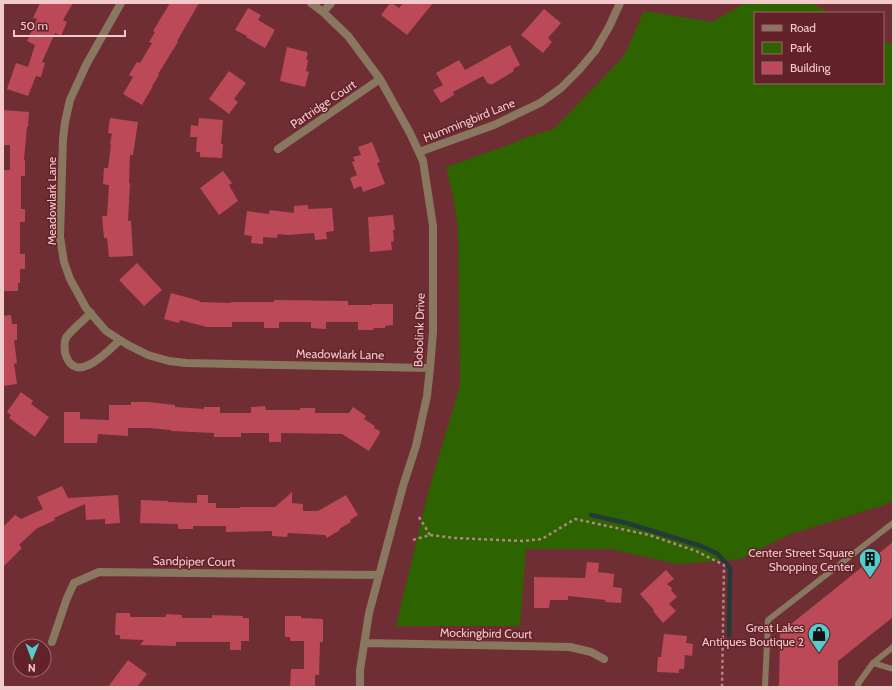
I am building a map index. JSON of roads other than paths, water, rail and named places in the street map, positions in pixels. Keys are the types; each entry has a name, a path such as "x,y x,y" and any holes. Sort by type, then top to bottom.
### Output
{"street":[{"name":"Meadowlark Lane","path":"121,3 86,65 70,100 63,139 60,237 64,262 70,279 86,308 106,331 128,346 148,355 169,361 186,363 430,368"},
{"name":"Bobolink Drive","path":"311,3 323,12 348,36 380,79 410,133 423,161 433,226 433,332 427,396 416,446 403,486 369,613 360,670 360,687"},
{"path":"323,12 331,3"},
{"name":"Hummingbird Lane","path":"418,152 494,125 540,103 560,88 595,51 609,27 620,3"},
{"name":"Partridge Court","path":"278,149 380,79"},
{"path":"91,313 67,337 64,343 66,356 71,364 80,368 90,365 104,356 120,340"},
{"name":"Sandpiper Court","path":"52,642 67,598 74,583 99,572 379,575"},
{"name":"Mockingbird Court","path":"364,642 570,647 591,652 604,658"}],"lane":[{"path":"765,687 768,620 893,523"},
{"path":"858,687 858,684 872,663 893,646"},
{"path":"872,663 893,669"}],"waterway":[{"path":"591,515 630,524 701,546 718,554 730,568 729,635"}],"place":[{"name":"Center Street Square Shopping Center","path":"870,578"},
{"name":"Great Lakes Antiques Boutique 2","path":"819,654"}]}
